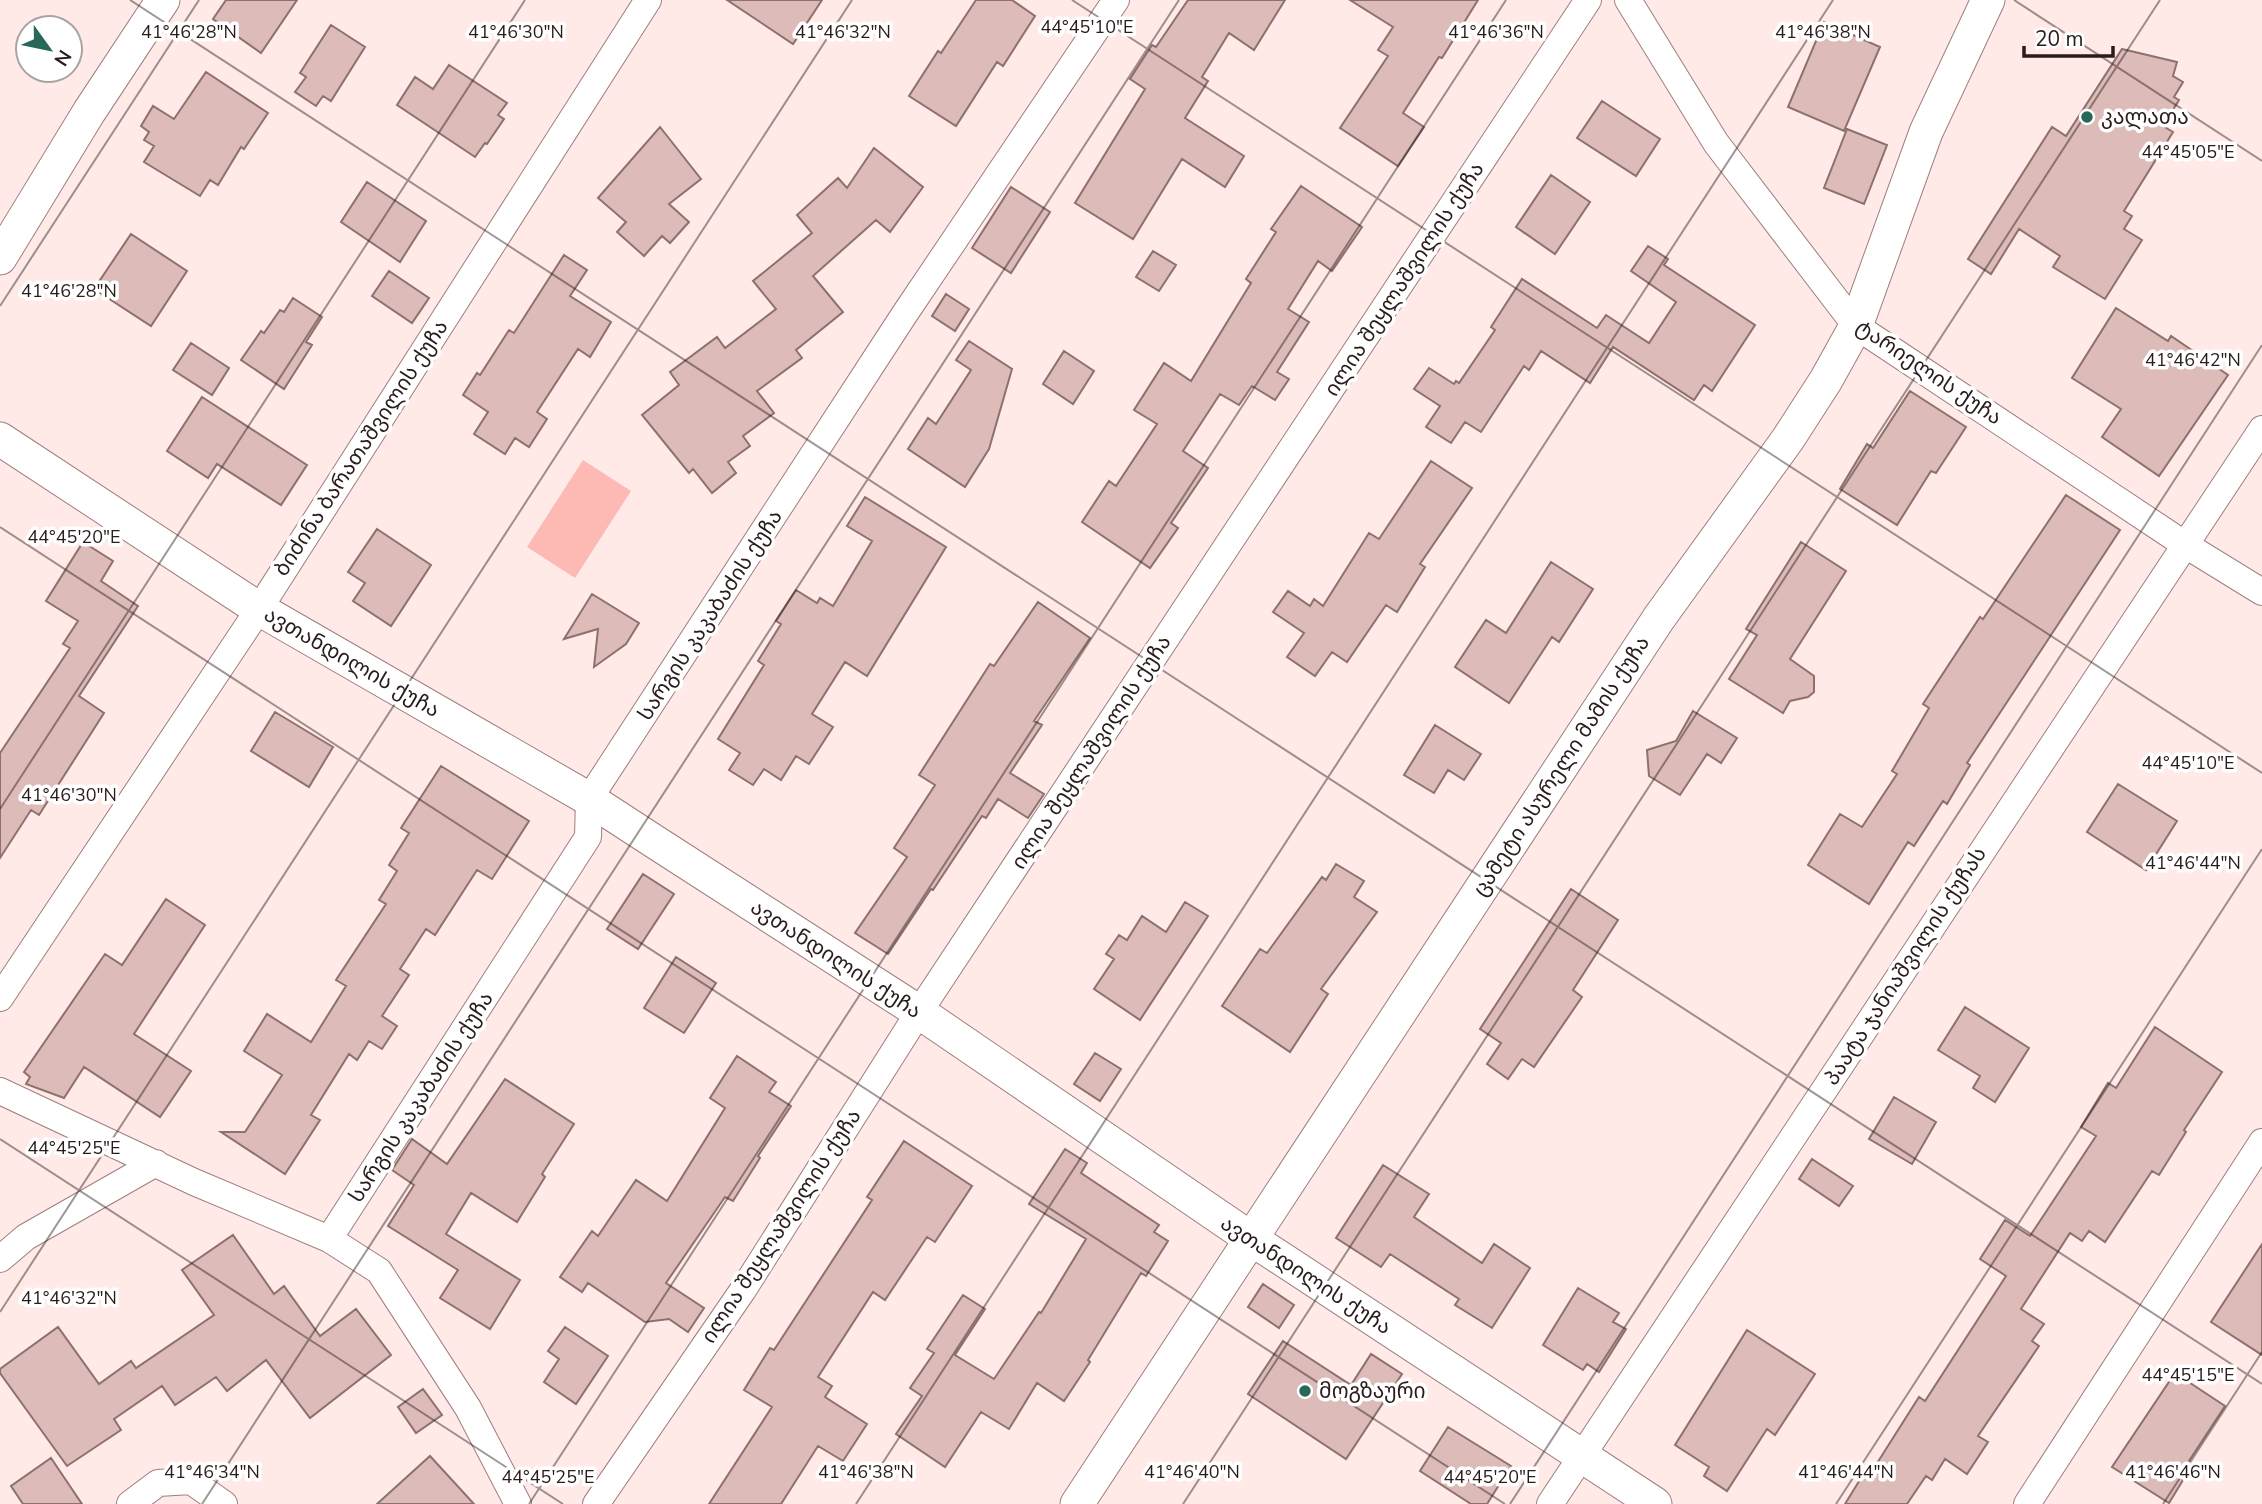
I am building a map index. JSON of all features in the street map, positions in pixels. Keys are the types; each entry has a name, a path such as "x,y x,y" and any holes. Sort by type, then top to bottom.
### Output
{"street":[{"path":"0,258 89,112 163,0"},
{"name":"ბიძინა ბარათაშვილის ქუჩა","path":"0,998 259,609 648,0"},
{"name":"სარგის კაკაბაძის ქუჩა","path":"328,1239 588,837 589,799 904,315 1116,0"},
{"name":"ილია შეყლაშვილის ქუჩა","path":"596,1504 743,1290 919,1012 1588,0"},
{"name":"ტარიელის ქუჩა","path":"1628,0 1716,143 1856,326 2184,544 2262,592"},
{"name":"ცამეტი ასურელი მამის ქუჩა","path":"1077,1504 1659,618 1788,439 1826,380 1856,326 1926,132 1988,0"},
{"name":"პაატა ჯანიაშვილის ქუჩას","path":"1550,1504 2262,429"},
{"name":"ავთანდილის ქუჩა","path":"0,439 259,609 589,799 919,1012 1250,1238 1655,1504"},
{"path":"0,1091 194,1182 328,1239 379,1271 468,1408 518,1504"},
{"path":"2027,1504 2262,1142"},
{"path":"0,1259 26,1237 156,1163"},
{"path":"130,1504 158,1483 191,1481 224,1504"}],"shaded area":[{"path":"583,460 631,491 575,578 527,547"}],"building":[{"path":"226,0 297,0 261,53 213,19"},
{"path":"727,0 822,0 793,44"},
{"path":"976,0 1012,0 1035,16 1003,66 997,62 956,126 909,96"},
{"path":"1188,0 1285,0 1254,50 1229,33 1202,77 1208,81 1185,118 1244,156 1225,187 1182,159 1133,239 1075,203 1145,89 1130,79 1152,45 1156,47"},
{"path":"1350,0 1478,0 1403,113 1424,127 1398,166 1340,128 1388,56 1378,50 1393,27"},
{"path":"1824,22 1880,47 1844,131 1788,107"},
{"path":"331,25 365,47 331,101 323,96 316,106 295,92 306,77 300,73"},
{"path":"2122,49 2177,62 2173,76 2183,82 2174,97 2179,100 2163,126 2173,132 2124,211 2132,216 2124,229 2142,240 2105,299 2053,267 2060,256 2019,229 1991,274 1968,259 2052,127 2066,136"},
{"path":"449,65 507,103 498,115 504,119 475,157 397,105 415,77 433,89"},
{"path":"206,72 268,113 244,149 241,147 218,185 210,180 200,196 144,162 154,146 144,140 149,132 141,126 153,106 174,119"},
{"path":"1602,101 1660,139 1636,176 1577,138"},
{"path":"660,127 701,179 669,204 689,222 670,243 662,236 644,256 617,232 626,222 598,198"},
{"path":"1847,129 1887,145 1864,204 1824,188"},
{"path":"874,148 923,187 890,232 876,220 813,276 843,312 796,350 802,358 757,391 774,413 743,436 750,446 728,462 736,473 712,493 693,469 689,473 642,415 679,385 670,372 717,337 725,348 776,309 753,281 812,233 797,215 838,178 847,188"},
{"path":"1551,175 1590,202 1555,254 1516,227"},
{"path":"367,182 426,221 400,262 341,222"},
{"path":"1301,186 1362,227 1332,271 1318,261 1288,309 1309,322 1277,372 1289,379 1275,400 1252,386 1239,405 1220,394 1183,451 1208,468 1171,523 1178,528 1150,568 1082,522 1109,481 1116,486 1157,424 1134,410 1164,363 1191,381 1251,283 1246,279 1276,232 1271,229"},
{"path":"1011,187 1050,212 1011,273 972,248"},
{"path":"131,234 187,271 151,326 94,289"},
{"path":"1648,246 1668,259 1664,265 1755,325 1712,391 1704,385 1694,400 1613,347 1590,383 1541,351 1529,370 1524,366 1481,432 1465,422 1451,443 1426,427 1440,406 1414,389 1429,368 1454,384 1456,381 1459,383 1495,330 1491,327 1522,279 1597,328 1606,315 1649,343 1676,302 1631,271"},
{"path":"1153,251 1176,265 1159,291 1136,277"},
{"path":"564,255 587,270 570,296 611,322 590,357 578,349 537,412 547,419 529,447 515,438 505,454 474,434 488,412 463,395 477,373 480,375 509,330 514,333"},
{"path":"389,271 429,298 412,323 372,296"},
{"path":"946,294 969,309 955,331 932,316"},
{"path":"293,298 322,317 306,342 312,345 284,389 241,360 261,331 264,333 280,310 284,312"},
{"path":"2116,308 2168,341 2171,336 2228,375 2159,476 2102,437 2121,409 2072,378"},
{"path":"969,341 1012,369 989,449 965,487 908,449 928,418 936,424 971,370 956,360"},
{"path":"191,343 229,368 212,395 173,370"},
{"path":"1064,351 1094,371 1073,404 1043,384"},
{"path":"1910,391 1966,427 1936,473 1931,471 1897,525 1840,489 1867,444 1873,448"},
{"path":"202,397 307,465 281,505 217,464 208,478 167,451"},
{"path":"1431,461 1472,488 1420,564 1425,567 1397,612 1386,605 1347,662 1332,652 1315,676 1287,657 1304,633 1273,612 1288,591 1310,606 1314,599 1323,606 1369,533 1379,539"},
{"path":"2066,495 2120,530 1967,763 1970,765 1947,804 1943,801 1914,846 1908,842 1869,904 1808,865 1840,814 1862,827 1897,774 1892,771 1929,708 1923,704"},
{"path":"865,497 946,547 867,676 845,662 812,714 833,727 809,764 796,756 781,780 764,769 753,785 729,770 740,753 718,739 764,665 758,661 781,624 776,621 796,590 817,603 820,598 833,606 872,541 847,526"},
{"path":"377,529 431,565 391,626 353,601 365,583 348,572"},
{"path":"83,542 113,561 101,581 138,606 79,696 104,713 39,815 31,810 0,858 0,753 70,648 63,644 78,621 46,601"},
{"path":"1801,542 1846,571 1790,659 1814,676 1814,692 1808,697 1790,701 1783,713 1729,679 1757,635 1746,629"},
{"path":"1551,562 1593,589 1559,642 1552,637 1509,703 1455,667 1486,620 1506,633"},
{"path":"592,594 639,623 626,644 594,667 598,629 564,639"},
{"path":"1038,602 1090,638 1034,721 1042,725 1010,773 1044,794 1028,818 998,799 986,818 982,816 888,954 855,933 907,857 894,848 935,785 919,775 990,664 994,666"},
{"path":"1693,711 1737,738 1721,763 1707,754 1680,795 1649,776 1647,750 1676,741"},
{"path":"275,712 333,747 309,787 251,751"},
{"path":"1435,725 1481,754 1464,780 1448,770 1434,793 1404,775"},
{"path":"441,766 529,821 492,879 477,870 435,935 426,929 400,969 409,975 382,1016 397,1026 382,1049 369,1041 357,1060 349,1054 311,1115 320,1120 285,1174 221,1132 245,1132 282,1075 244,1051 267,1014 311,1042 346,986 336,980 386,904 379,900 397,871 389,865 409,833 401,828"},
{"path":"2118,784 2177,821 2146,870 2087,832"},
{"path":"1336,864 1364,881 1354,897 1377,912 1321,989 1328,994 1290,1052 1222,1006 1260,949 1267,953 1322,877 1326,880"},
{"path":"643,874 674,894 638,949 607,929"},
{"path":"1571,889 1618,920 1573,990 1582,997 1534,1067 1522,1059 1508,1079 1487,1064 1501,1043 1480,1029"},
{"path":"166,899 205,925 134,1034 191,1071 160,1117 84,1067 64,1098 26,1084 30,1077 24,1072 105,954 122,965"},
{"path":"1185,902 1208,916 1140,1020 1094,989 1114,959 1106,954 1119,935 1127,940 1142,916 1166,932"},
{"path":"676,957 716,983 684,1033 644,1008"},
{"path":"1965,1007 2029,1048 1995,1102 1973,1088 1980,1076 1938,1050"},
{"path":"2155,1027 2222,1072 2184,1130 2186,1132 2159,1175 2152,1171 2105,1242 2089,1231 2082,1241 2070,1233 2021,1309 2044,1324 2032,1341 2039,1346 1978,1436 1988,1442 1967,1474 1945,1459 1932,1480 1926,1476 1907,1504 1845,1504 1869,1465 1874,1468 1919,1397 1925,1401 2006,1276 1980,1259 2005,1220 2030,1236 2096,1136 2081,1127 2108,1083 2116,1088"},
{"path":"1095,1053 1121,1069 1100,1101 1074,1084"},
{"path":"737,1056 776,1082 769,1092 791,1106 758,1156 760,1158 733,1201 725,1197 666,1283 704,1308 688,1332 669,1319 645,1322 588,1283 582,1292 560,1277 592,1231 598,1236 636,1180 667,1201 725,1108 710,1098"},
{"path":"505,1079 574,1124 542,1174 545,1177 517,1222 471,1193 446,1234 520,1280 490,1329 440,1298 458,1270 388,1226 414,1185 392,1170 412,1139 447,1164"},
{"path":"1894,1097 1936,1122 1912,1164 1869,1139"},
{"path":"904,1141 972,1186 935,1242 927,1237 885,1300 873,1292 818,1377 832,1386 825,1397 867,1424 843,1461 818,1446 781,1504 709,1504 772,1407 744,1390 770,1348 774,1350 872,1200 867,1197"},
{"path":"1065,1149 1087,1163 1081,1173 1159,1225 1154,1232 1168,1241 1146,1276 1141,1273 1088,1360 1090,1362 1064,1401 1037,1383 1009,1429 981,1412 945,1467 896,1434 922,1396 910,1388 934,1353 927,1349 963,1295 985,1309 955,1355 994,1379 1039,1312 1041,1313 1086,1239 1029,1204"},
{"path":"1812,1159 1853,1186 1839,1206 1799,1179"},
{"path":"1383,1165 1429,1194 1414,1217 1482,1263 1494,1244 1530,1268 1492,1328 1455,1305 1459,1299 1390,1254 1381,1267 1336,1238"},
{"path":"233,1235 274,1294 284,1286 320,1336 356,1309 391,1355 310,1418 266,1360 227,1391 216,1377 175,1405 162,1386 114,1419 121,1430 67,1466 0,1373 0,1369 58,1327 99,1384 131,1361 136,1368 214,1315 182,1270"},
{"path":"2262,1244 2262,1355 2211,1322"},
{"path":"1263,1284 1294,1305 1279,1328 1248,1307"},
{"path":"1578,1288 1619,1313 1613,1322 1626,1329 1599,1372 1587,1364 1583,1370 1543,1345"},
{"path":"565,1327 608,1356 576,1404 544,1382 559,1359 548,1351"},
{"path":"1747,1330 1815,1374 1775,1435 1767,1429 1727,1491 1704,1476 1709,1467 1675,1445"},
{"path":"1283,1341 1351,1385 1371,1354 1402,1374 1346,1459 1248,1394"},
{"path":"2175,1373 2225,1406 2187,1464 2191,1467 2169,1503 2112,1467"},
{"path":"423,1389 442,1415 416,1433 398,1407"},
{"path":"1448,1427 1511,1466 1487,1504 1471,1504 1420,1471"},
{"path":"430,1456 474,1504 377,1504"},
{"path":"51,1458 82,1504 23,1504 11,1486"}],"place":[{"name":"კალათა","path":"2087,117"},
{"name":"მოგზაური","path":"1305,1391"}]}
